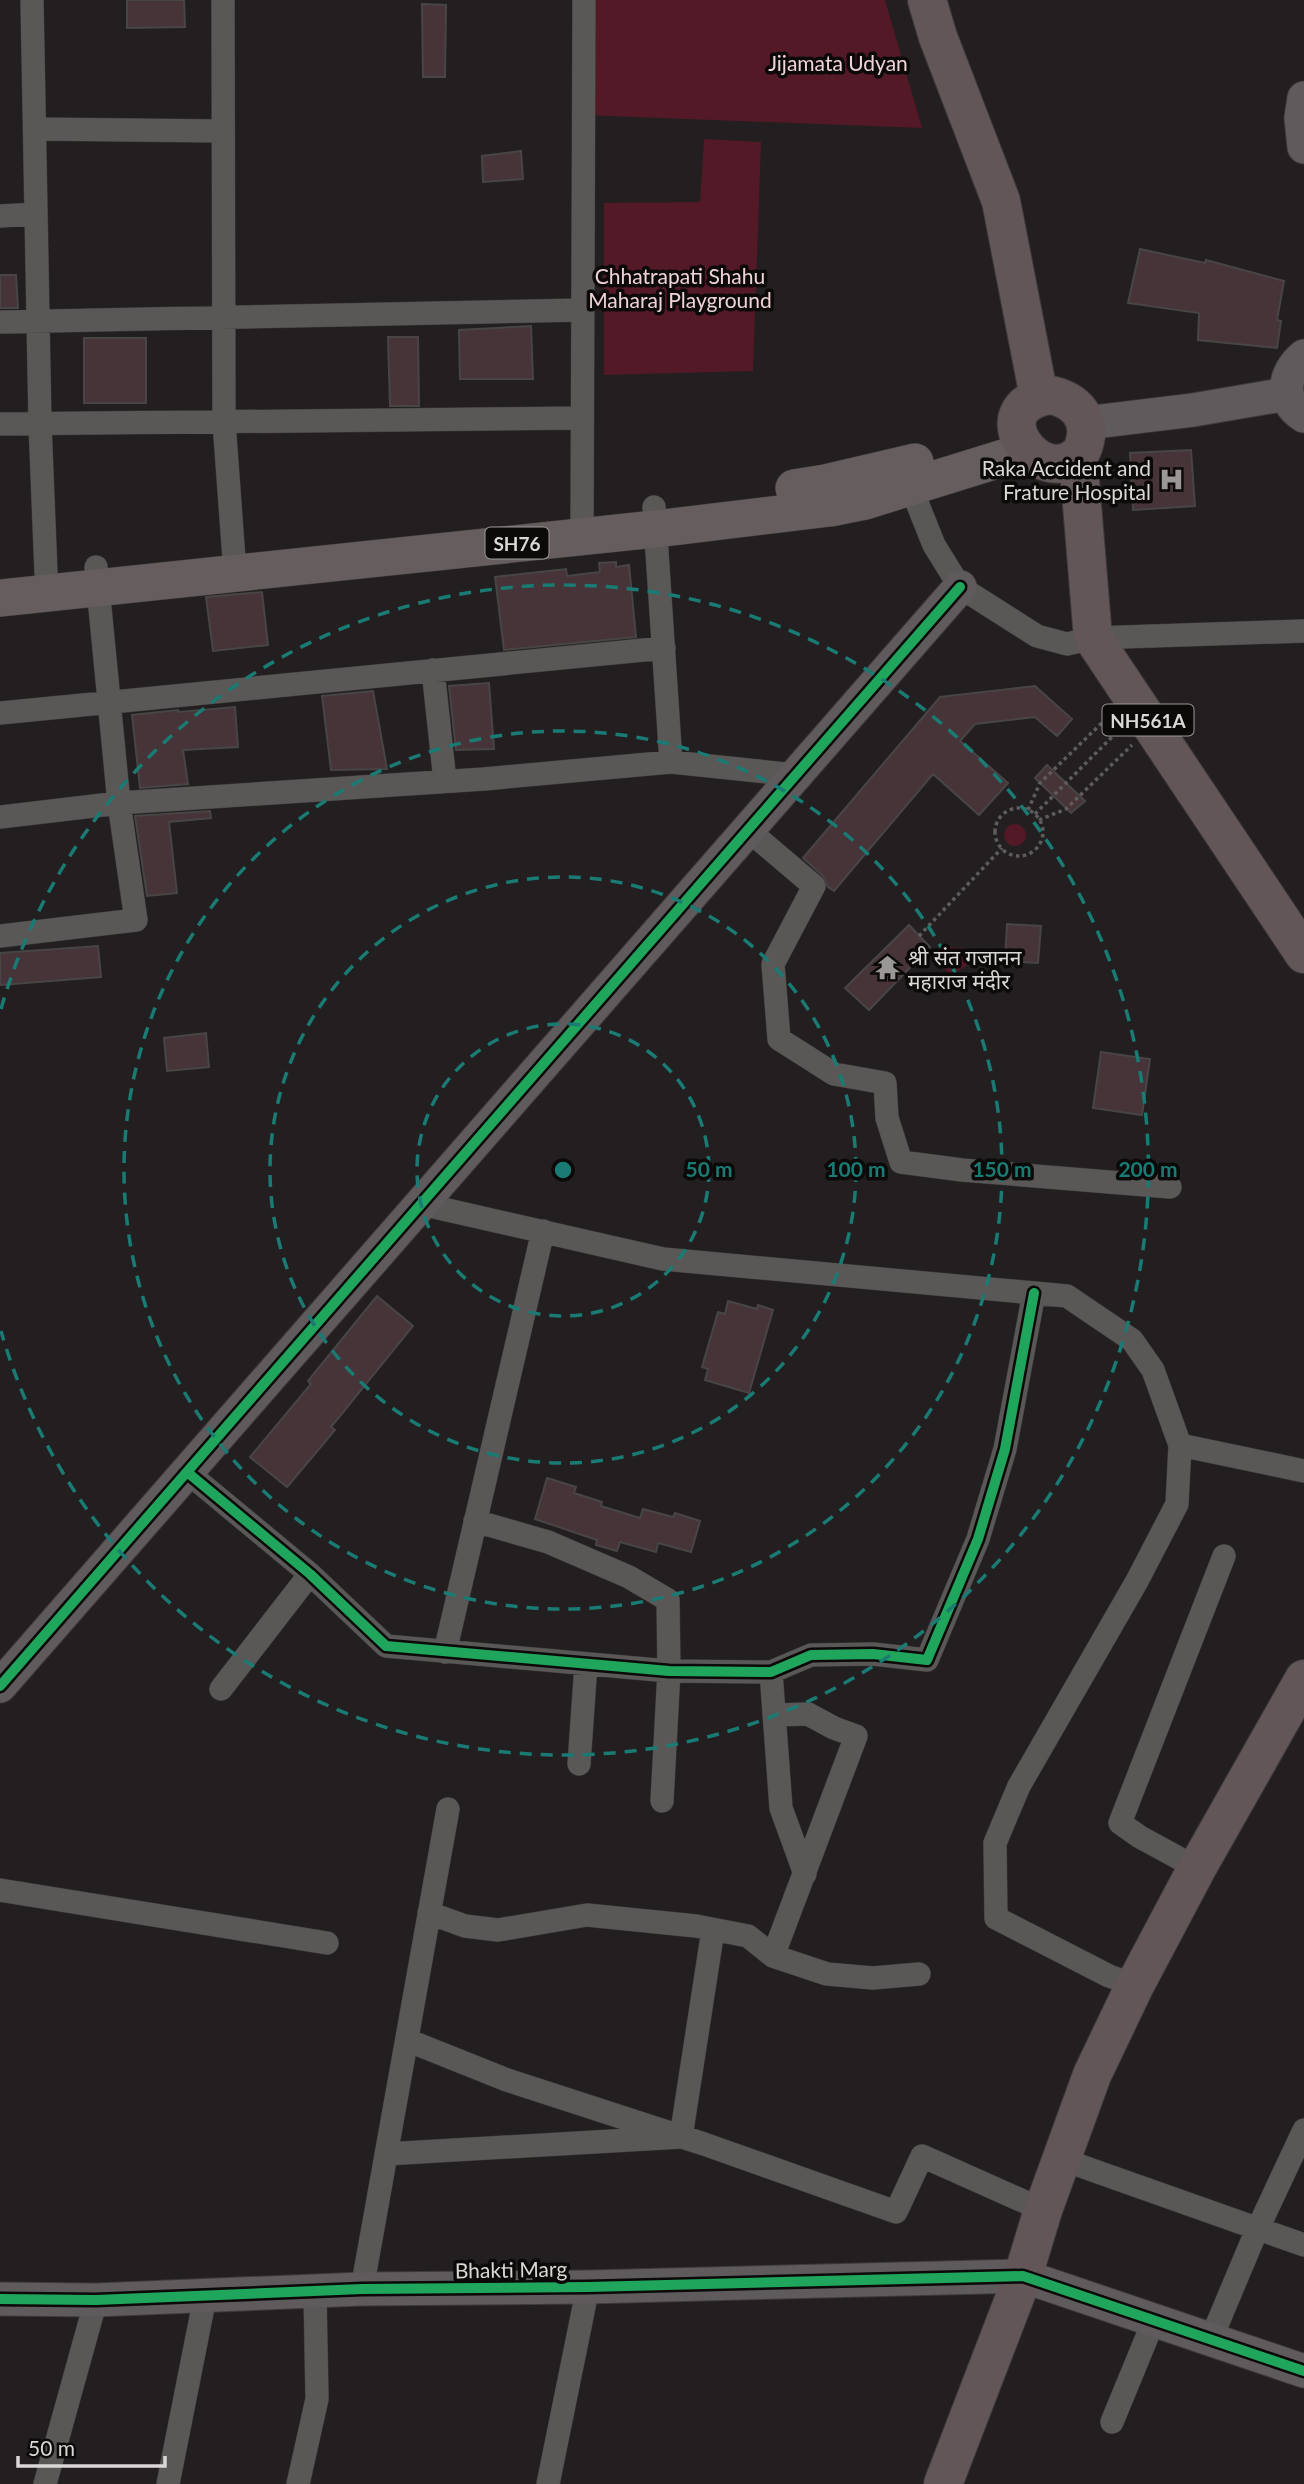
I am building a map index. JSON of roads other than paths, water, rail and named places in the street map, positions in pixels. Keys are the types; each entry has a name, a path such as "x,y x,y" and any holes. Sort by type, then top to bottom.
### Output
{"highway":[{"path":"928,0 938,37 1001,201 1039,397"},
{"path":"1039,397 1063,398 1081,412 1082,439 1067,461 1047,462 1037,459 1022,441 1017,415 1021,408 1039,397"},
{"name":"NH561A","path":"1082,439 1093,638 1304,954"},
{"path":"943,2484 1023,2276 1043,2210 1092,2075 1197,1868 1304,1679"}],"main road":[{"name":"SH76","path":"0,598 97,577 655,518 825,483 907,476 1022,441"},
{"name":"SH76","path":"0,578 46,573 97,577"}],"street":[{"path":"32,0 40,424 46,573"},
{"path":"223,0 224,422 234,562"},
{"path":"582,526 584,0"},
{"path":"35,129 223,131"},
{"path":"0,216 36,214"},
{"path":"0,322 583,310"},
{"path":"1082,439 1193,411 1295,405 1289,372 1304,356"},
{"path":"0,424 582,418"},
{"path":"907,476 934,545 960,587 1037,636 1067,644 1093,638 1304,631"},
{"path":"655,518 671,762"},
{"path":"0,936 136,920 119,803 97,577"},
{"path":"0,1686 960,587"},
{"path":"0,713 664,648"},
{"path":"433,670 445,780"},
{"path":"0,817 119,803 671,762 796,775"},
{"path":"748,830 814,886 773,964 779,1039 834,1074 885,1083 887,1118 901,1162 962,1170 1170,1187"},
{"path":"421,1204 663,1259 1067,1296 1132,1340 1153,1370 1180,1445 1177,1504 1138,1581 1019,1786 995,1843 996,1918 1109,1976 1135,1986"},
{"path":"445,1652 543,1231"},
{"path":"187,1472 310,1574 386,1646 669,1671 771,1672 811,1656 873,1654 927,1660 978,1539 1005,1449 1034,1293"},
{"path":"1180,1445 1304,1471"},
{"path":"475,1521 548,1542 629,1577 668,1600 669,1671 662,1801"},
{"path":"1197,1868 1120,1823 1224,1556"},
{"path":"221,1689 310,1574"},
{"path":"579,1764 586,1664"},
{"path":"771,1672 781,1808 805,1874"},
{"path":"772,1956 856,1736 808,1714 774,1715"},
{"path":"362,2289 448,1809"},
{"path":"0,1891 327,1943"},
{"path":"429,1913 465,1926 498,1930 587,1915 713,1930 748,1936 772,1956 827,1974 873,1978 919,1974"},
{"path":"681,2137 713,1930"},
{"path":"407,2039 507,2080 896,2212 922,2156 1043,2210"},
{"path":"1211,2339 1258,2228 1304,2130"},
{"path":"386,2154 681,2137"},
{"path":"1061,2159 1304,2245"},
{"path":"1023,2276 1304,2371"},
{"name":"Bhakti Marg","path":"0,2298 96,2300 362,2289 588,2287 1023,2276"},
{"path":"548,2484 588,2287"},
{"path":"298,2484 317,2399 314,2293"},
{"path":"168,2484 205,2297"},
{"path":"45,2484 96,2300"},
{"path":"1112,2422 1154,2320"}],"place":[{"name":"Raka Accident and Frature Hospital","path":"1171,479"},
{"name":"श्री संंत गजानन महाराज मंदीर","path":"888,968"}],"park label":[{"name":"Jijamata Udyan","path":"838,62"},
{"name":"Chhatrapati Shahu Maharaj Playground","path":"680,287"}]}
